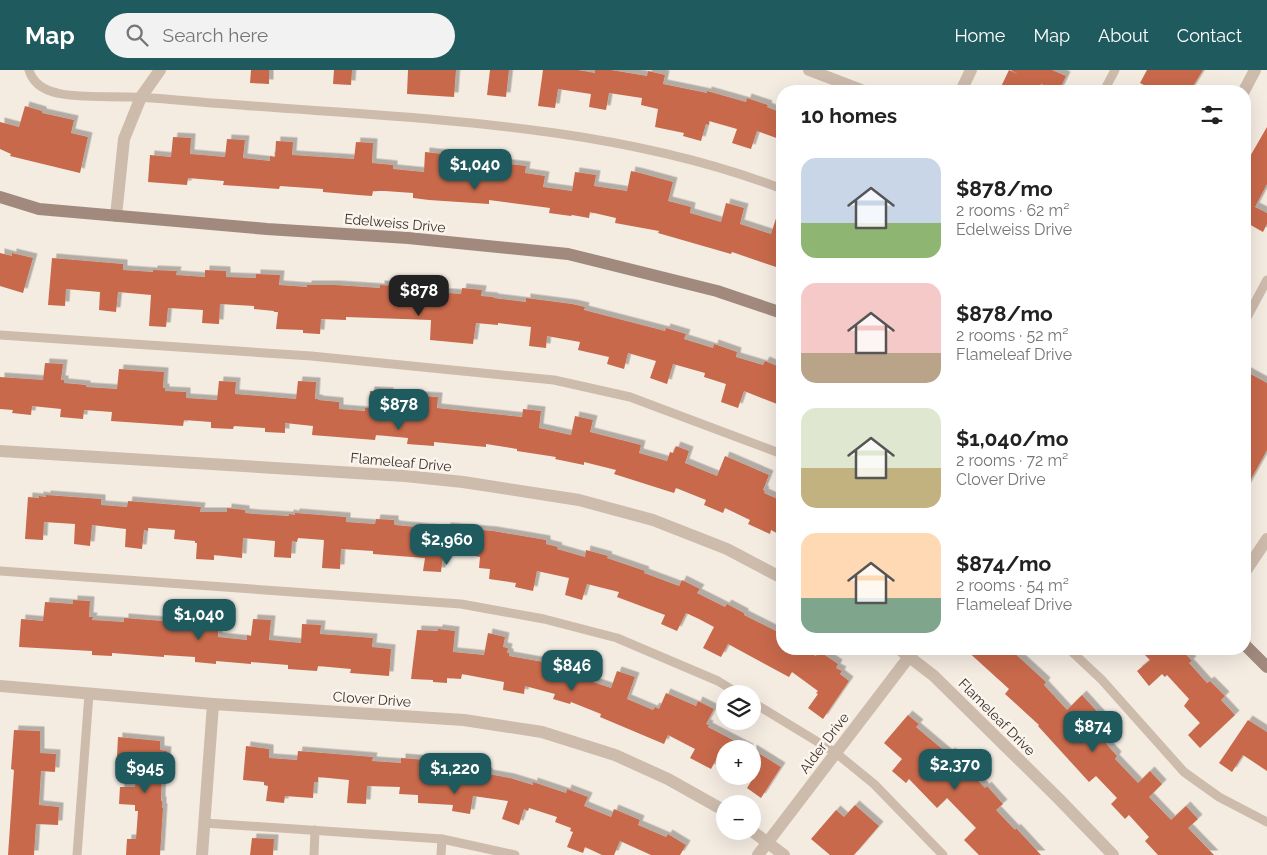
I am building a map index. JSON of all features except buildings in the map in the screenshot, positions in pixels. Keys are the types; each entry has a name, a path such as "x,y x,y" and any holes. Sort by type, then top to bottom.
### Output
{"street":[{"path":"116,216 124,140 141,97 160,70"},
{"path":"810,70 849,85"},
{"path":"964,85 971,70"},
{"path":"1247,85 1255,70"},
{"name":"Edelweiss Drive","path":"0,197 39,209 408,238 568,254 717,291 776,311"},
{"name":"Flameleaf Drive","path":"0,451 405,476 463,482 569,499 653,520 727,549 776,575"},
{"path":"1251,563 1267,540"},
{"path":"1251,651 1267,667"},
{"name":"Alder Drive","path":"758,855 836,753 905,655"},
{"name":"Flameleaf Drive","path":"912,655 1059,798 1113,855"},
{"name":"Clover Drive","path":"0,686 213,704 464,720 542,732 615,755 668,778 716,806"},
{"path":"202,855 213,704"},
{"path":"761,838 784,855"}],"lane":[{"path":"29,70 30,76 42,88 59,94 141,97 514,127 580,137 682,158 776,187"},
{"path":"1107,85 1115,70"},
{"path":"1251,310 1267,280"},
{"path":"0,335 311,356 554,380 630,397 776,452"},
{"path":"0,571 461,604 544,619 617,638 724,685"},
{"path":"1075,655 1102,680 1184,772 1219,797 1267,822"},
{"path":"77,855 89,694"},
{"path":"761,707 836,753 874,784 943,855"},
{"path":"204,823 442,839 515,855"},
{"path":"314,855 316,830"},
{"path":"440,855 442,839"}]}
